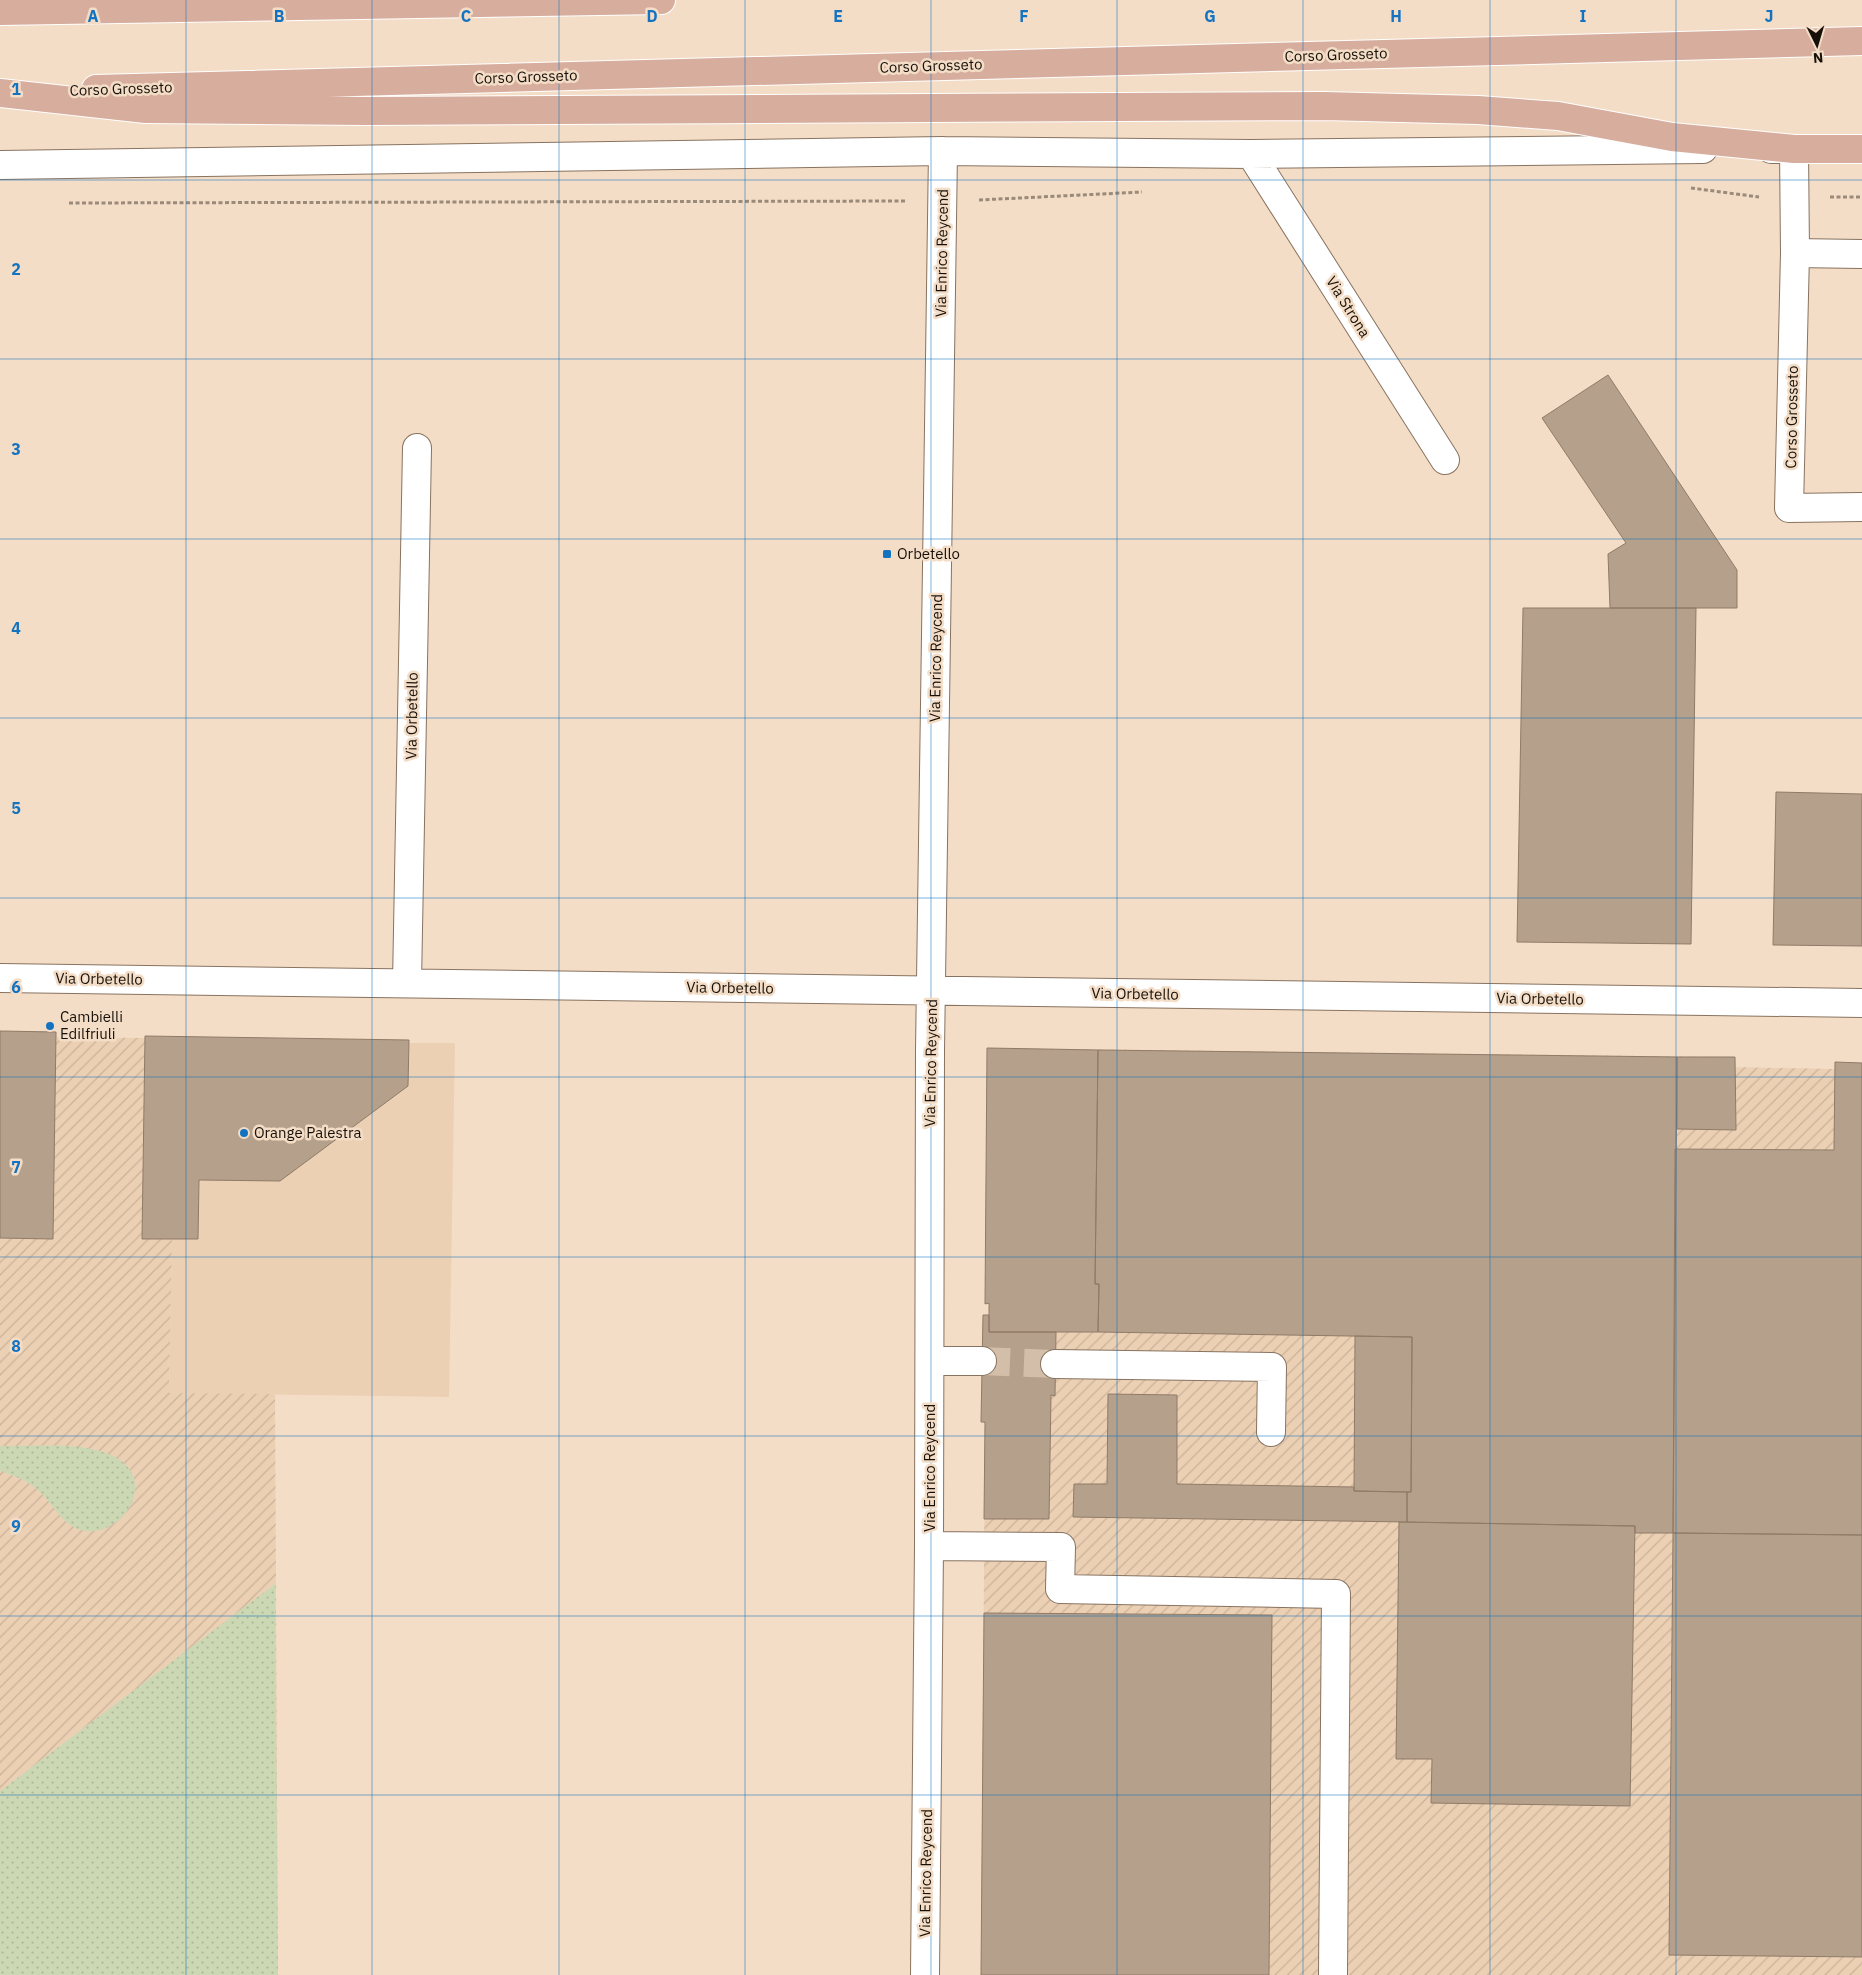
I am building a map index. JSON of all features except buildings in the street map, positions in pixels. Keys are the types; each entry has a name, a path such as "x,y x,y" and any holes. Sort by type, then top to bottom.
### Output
{"main road":[{"path":"76,10 134,0"},
{"path":"0,11 661,0"},
{"name":"Corso Grosseto","path":"0,93 1862,41"},
{"name":"Corso Grosseto","path":"0,93 146,109 384,111 1324,106 1478,110 1558,116 1672,137 1794,149 1862,148"}],"street":[{"name":"Corso Grosseto","path":"0,165 943,151 1251,154 1794,149 1795,252 1789,508 1862,508"},
{"name":"Via Enrico Reycend","path":"925,1975 932,991 943,151"},
{"name":"Via Strona","path":"1251,154 1445,460"},
{"path":"1795,252 1862,254"},
{"name":"Via Orbetello","path":"407,983 417,448"},
{"name":"Via Orbetello","path":"0,978 1862,1003"},
{"path":"930,1361 982,1362"},
{"path":"1055,1364 1272,1368 1271,1432"},
{"path":"929,1546 1061,1547 1060,1589 1336,1594 1332,1975"}],"shaded area":[{"path":"0,1031 56,1032 57,1037 145,1038 142,1238 172,1239 169,1393 275,1394 278,1975 0,1975"},
{"path":"145,1036 409,1040 409,1043 455,1043 449,1397 169,1393 172,1239 142,1239"},
{"path":"987,1048 1735,1057 1735,1067 1835,1069 1835,1062 1862,1063 1862,1975 981,1975 985,1423 981,1422 983,1315 989,1315 989,1304 985,1304"}],"green space":[{"path":"0,1446 78,1447 108,1454 120,1460 130,1470 135,1482 135,1495 130,1507 111,1526 99,1530 85,1531 77,1529 65,1521 36,1488 21,1479 0,1471"},
{"path":"275,1584 278,1975 0,1975 0,1791"}],"tunnel":[{"path":"982,1361 1055,1364"}],"place":[{"name":"Orbetello","path":"887,554"},
{"name":"Cambielli Edilfriuli","path":"50,1026"},
{"name":"Orange Palestra","path":"244,1133"}]}
